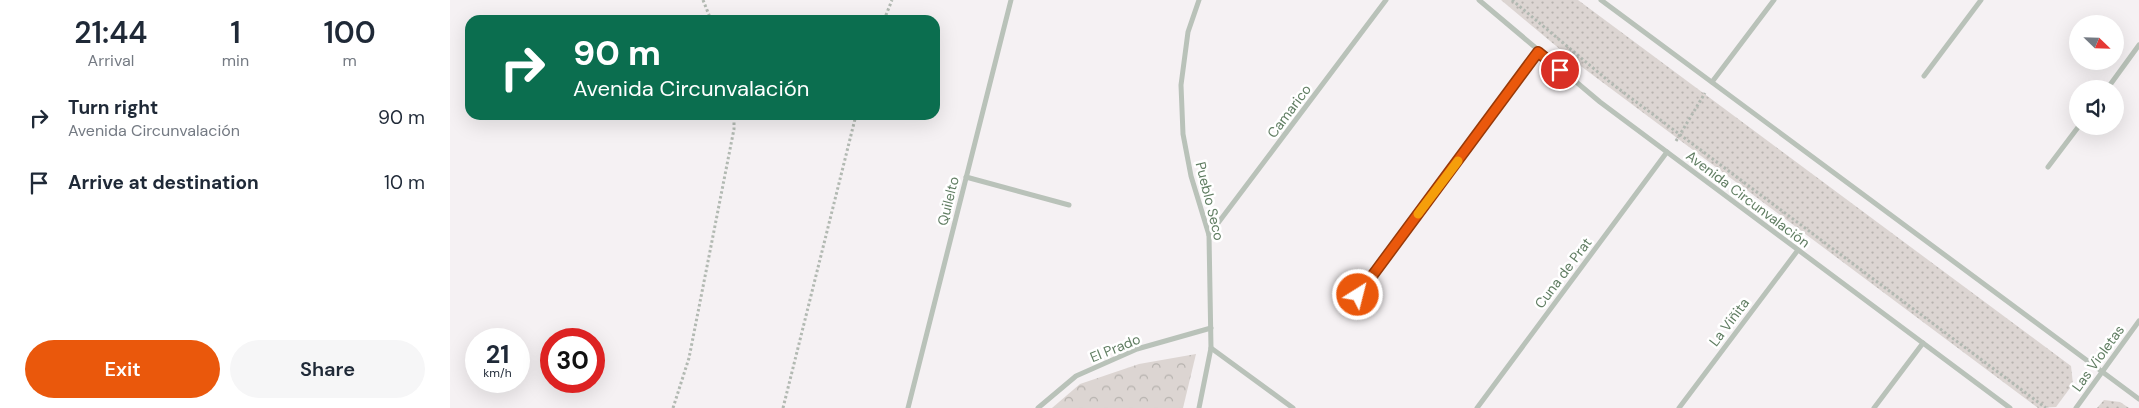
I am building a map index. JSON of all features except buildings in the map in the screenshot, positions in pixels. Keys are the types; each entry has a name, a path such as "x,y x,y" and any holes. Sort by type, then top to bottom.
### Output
{"street":[{"name":"Quilelto","path":"908,408 1011,0"},
{"name":"Pueblo Seco","path":"1199,0 1188,32 1181,85 1183,134 1191,176 1209,235 1211,348 1199,408"},
{"name":"Camarico","path":"1209,235 1386,0"},
{"name":"Avenida Circunvalación","path":"1479,0 1538,52 1600,102 2010,408"},
{"path":"1601,0 2139,399"},
{"path":"1712,82 1774,0"},
{"path":"1924,76 1981,0"},
{"path":"2114,80 2139,45"},
{"path":"1358,295 1538,52"},
{"path":"2048,167 2072,135"},
{"name":"Cuna de Prat","path":"1477,408 1667,152"},
{"path":"966,177 1069,204"},
{"name":"La Viñita","path":"1679,408 1798,250"},
{"name":"Las Violetas","path":"2076,408 2139,321"},
{"name":"El Prado","path":"1038,408 1076,376 1137,349 1211,328"},
{"path":"1874,408 1923,343"},
{"path":"1211,348 1292,408"}],"path":[{"path":"703,0 709,15"},
{"path":"886,15 892,0"},
{"path":"1512,0 1611,83 1680,136 2046,408"},
{"path":"1667,152 1680,136 1712,82"},
{"path":"673,408 689,358 695,330 734,129 734,120"},
{"path":"783,408 855,120"}],"green space":[{"path":"1501,0 1578,0 2071,366 2073,384 2056,407 2038,408 1574,61"},
{"path":"1196,354 1183,408 1052,408 1080,384 1139,364"},
{"path":"2104,400 2120,402 2129,408 2097,408"}],"slow traffic":[{"path":"1418,214 1458,161"}],"route":[{"path":"1358,295 1538,52 1560,70"}]}
